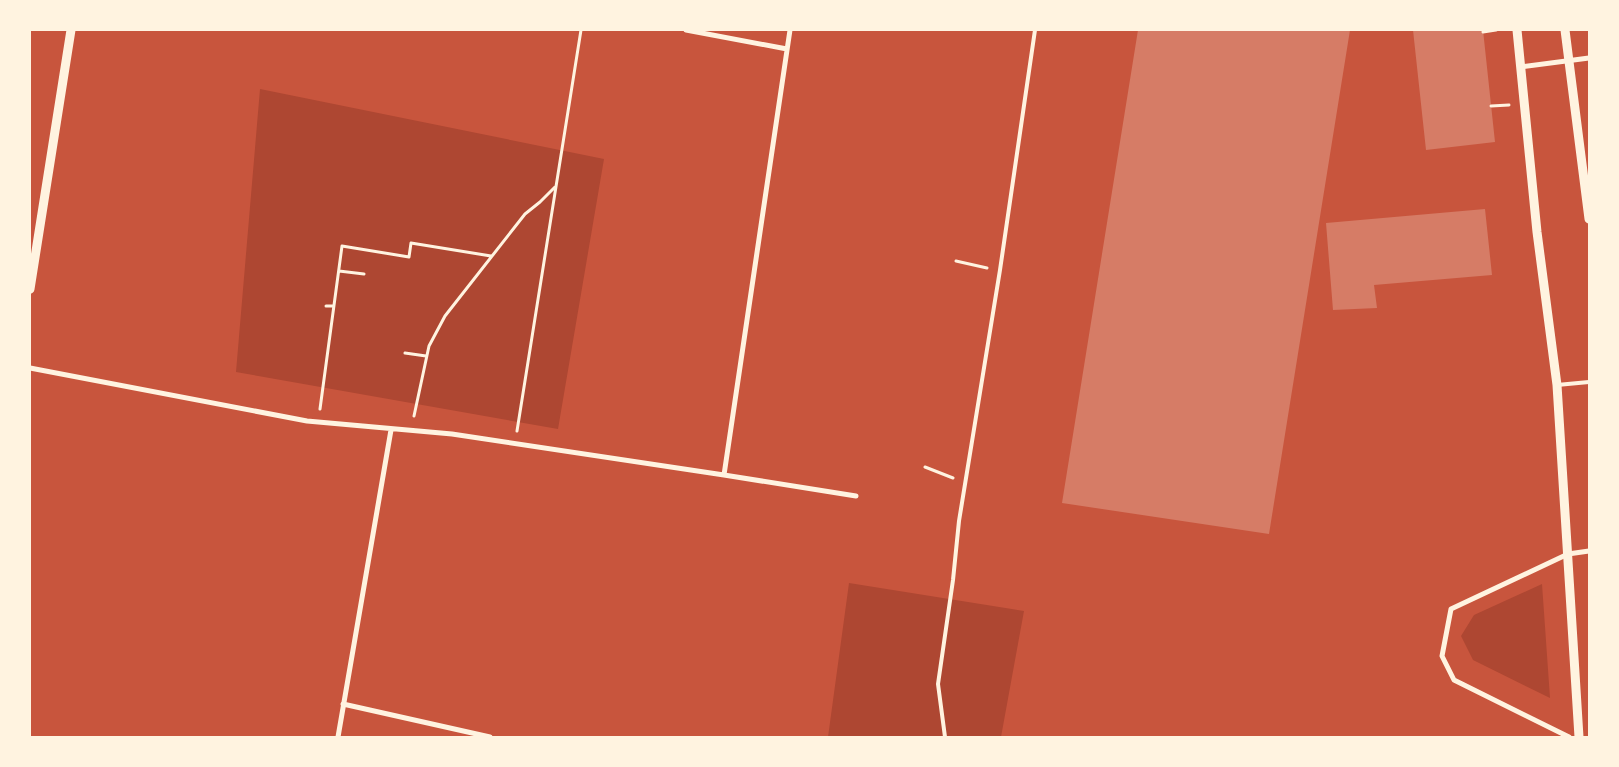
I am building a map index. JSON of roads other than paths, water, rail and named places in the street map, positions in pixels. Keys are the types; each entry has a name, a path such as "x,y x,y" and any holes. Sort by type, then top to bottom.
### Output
{"street":[{"path":"30,289 71,30"},
{"path":"686,30 787,49"},
{"path":"724,475 790,30"},
{"path":"1517,30 1537,232 1557,385 1579,737"},
{"path":"1565,30 1589,218"},
{"path":"1520,67 1589,58"},
{"path":"30,368 318,422 411,432 452,434 856,496"},
{"path":"338,737 391,430"},
{"path":"1569,737 1454,680 1442,656 1452,608 1568,554 1589,551"},
{"path":"343,704 490,737"}],"lane":[{"path":"945,737 938,684 965,483 1000,270 1036,30"},
{"path":"1557,385 1589,382"}]}
